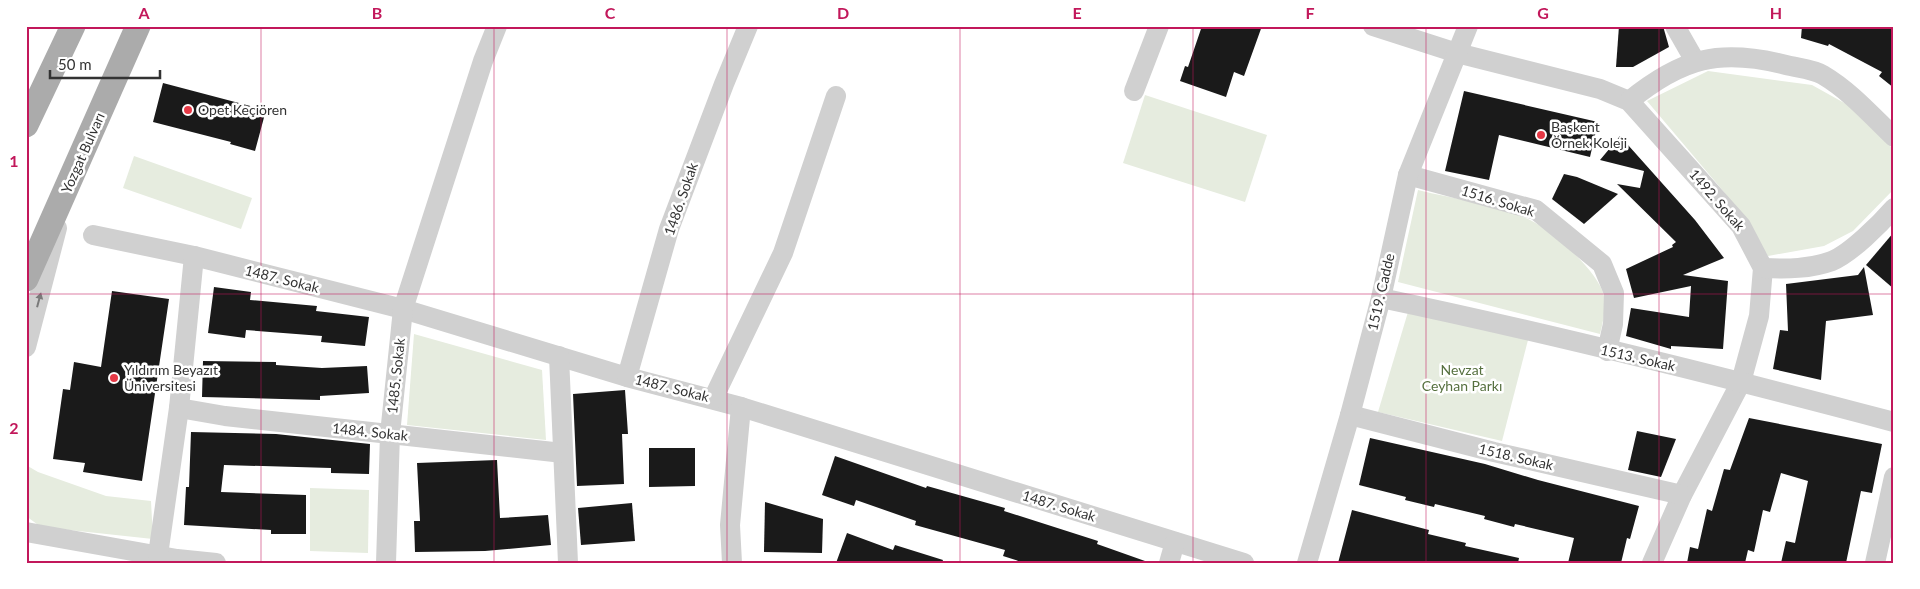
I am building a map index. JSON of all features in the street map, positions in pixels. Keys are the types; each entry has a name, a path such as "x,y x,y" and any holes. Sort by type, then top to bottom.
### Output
{"main road":[{"path":"26,125 73,26"},
{"name":"Yozgat Bulvarı","path":"26,279 138,26"}],"street":[{"name":"1485. Sokak","path":"386,563 390,434 403,309 483,61 497,26"},
{"name":"1486. Sokak","path":"627,377 670,229 720,93 748,26"},
{"path":"1134,91 1159,26"},
{"name":"1492. Sokak","path":"1373,26 1457,52 1600,88 1628,101 1741,226 1764,268"},
{"name":"1519. Cadde","path":"1307,563 1350,415 1381,298 1408,175 1468,26"},
{"path":"1675,26 1695,61"},
{"path":"1628,101 1651,83 1695,61 1720,56 1760,58 1821,74 1850,94 1894,137"},
{"path":"714,399 783,254 836,96"},
{"name":"1516. Sokak","path":"1408,175 1536,210 1602,264 1614,293 1613,324 1607,351"},
{"path":"26,347 70,180"},
{"path":"1652,563 1682,495 1741,382 1759,316 1764,268 1799,269 1834,260 1875,229 1894,208"},
{"name":"1487. Sokak","path":"93,235 194,256 403,309 627,377 741,407 1244,563"},
{"path":"171,559 179,408 194,256"},
{"name":"1513. Sokak","path":"1381,298 1483,319 1607,351 1741,382 1894,422"},
{"path":"559,356 568,563"},
{"path":"732,563 730,524 741,407"},
{"name":"1484. Sokak","path":"179,408 225,416 563,452"},
{"name":"1518. Sokak","path":"1350,415 1494,452 1682,495"},
{"path":"1875,563 1894,477"},
{"path":"26,532 171,559 216,563"},
{"path":"1169,563 1175,542"}],"green space":[{"path":"1708,71 1812,85 1848,105 1894,150 1894,189 1853,231 1824,246 1768,256 1724,192 1647,101"},
{"path":"1145,95 1267,135 1245,202 1123,163"},
{"path":"134,156 252,198 241,229 123,188"},
{"path":"1418,190 1504,210 1530,220 1562,242 1584,264 1600,286 1605,306 1600,334 1398,282"},
{"name":"Nevzat Ceyhan Parkı","path":"1408,312 1528,340 1502,441 1378,412"},
{"path":"414,334 542,370 546,440 407,425"},
{"path":"26,465 38,472 106,496 151,501 153,539 41,527 26,516"},
{"path":"310,488 369,490 368,553 310,551"}],"building":[{"path":"1202,26 1262,26 1244,76 1234,72 1226,97 1180,81 1185,66 1188,67"},
{"path":"1619,26 1663,26 1669,47 1633,67 1616,67"},
{"path":"1802,26 1894,26 1894,88 1879,76 1882,72 1829,44 1828,46 1801,38"},
{"path":"163,83 266,110 255,151 230,144 231,142 153,122"},
{"path":"1464,91 1598,122 1590,157 1499,135 1489,180 1445,171"},
{"path":"1620,136 1695,220 1724,258 1683,275 1728,281 1723,349 1671,346 1671,349 1626,336 1631,308 1689,317 1691,286 1634,298 1626,269 1673,247 1672,245 1676,242 1617,184 1640,188 1644,171 1600,160"},
{"path":"1564,174 1577,177 1618,194 1584,224 1552,199"},
{"path":"1894,232 1894,289 1866,265"},
{"path":"1864,267 1873,315 1826,321 1821,380 1773,369 1780,330 1788,331 1786,284 1858,275"},
{"path":"214,287 251,292 250,300 317,306 316,311 369,317 365,346 321,342 322,336 246,330 245,338 208,333"},
{"name":"Yıldırım Beyazıt Üniversitesi","path":"112,291 169,299 142,481 83,472 85,463 53,459 63,389 70,390 74,362 101,367"},
{"path":"203,361 276,362 276,365 322,368 367,366 369,393 320,396 320,400 202,397"},
{"path":"625,390 628,434 622,434 624,484 577,486 573,394"},
{"path":"1749,418 1882,444 1872,493 1861,491 1846,563 1781,563 1786,541 1795,543 1808,481 1781,473 1770,512 1763,510 1754,552 1748,550 1745,563 1687,563 1690,547 1698,549 1707,509 1712,511 1724,469 1730,470"},
{"path":"1637,431 1676,439 1661,477 1628,470"},
{"path":"191,432 276,434 370,444 369,474 331,473 331,468 224,465 221,492 306,495 306,534 271,534 271,530 184,525 186,487 189,487"},
{"path":"1370,438 1485,464 1639,506 1630,539 1627,538 1621,563 1568,563 1574,538 1515,524 1514,527 1484,519 1485,516 1435,504 1434,507 1405,500 1406,497 1359,485"},
{"path":"649,448 695,448 695,486 649,487"},
{"path":"835,456 926,488 927,486 1005,508 1004,511 1098,541 1097,544 1145,561 1145,563 1025,563 1003,556 1005,550 915,525 916,521 856,500 854,506 822,495"},
{"path":"497,460 500,518 548,515 551,545 485,551 415,552 414,521 420,521 417,463"},
{"path":"765,502 823,519 822,553 764,552"},
{"path":"632,503 635,541 581,545 578,508"},
{"path":"1352,510 1429,530 1428,534 1466,543 1465,546 1519,558 1518,563 1338,563"},
{"path":"847,533 893,550 895,545 943,560 942,563 836,563"}],"place":[{"name":"Opet Keçiören","path":"188,110"},
{"name":"Başkent Örnek Koleji","path":"1541,135"},
{"name":"Yıldırım Beyazıt Üniversitesi","path":"114,378"}]}
